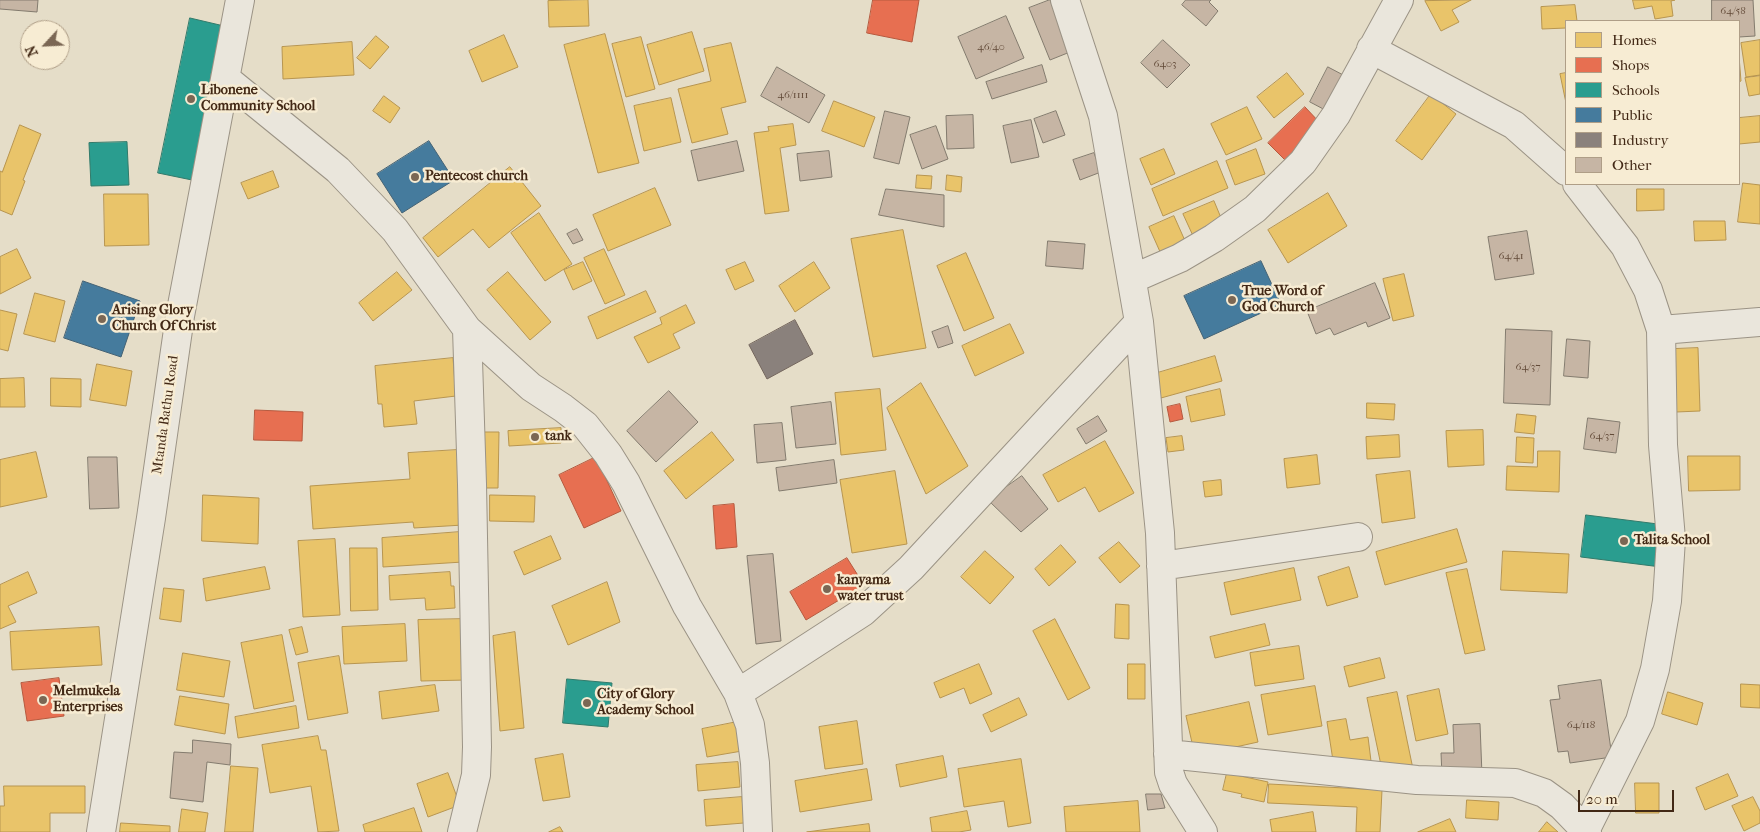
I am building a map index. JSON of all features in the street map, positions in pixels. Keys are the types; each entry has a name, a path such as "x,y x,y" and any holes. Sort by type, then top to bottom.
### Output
{"street":[{"name":"Mtanda Bathu Road","path":"101,832 151,518 180,316 240,0"},
{"path":"1065,0 1104,116 1139,322 1160,533 1170,772 1173,784 1203,832"},
{"path":"1132,279 1180,258 1214,238 1255,209 1303,162 1336,115 1399,0"},
{"path":"1371,49 1514,125 1565,170"},
{"path":"225,78 338,170 395,230 467,329 531,387 563,408 584,425 608,454 626,483 688,606 738,693 750,725 755,763 758,832"},
{"path":"1168,754 1417,780 1515,783 1544,793 1562,806 1586,831 1640,721 1655,670 1667,601 1671,539 1663,445 1660,330 1648,290 1625,246 1578,185"},
{"path":"738,693 863,612 911,568 1139,322"},
{"path":"1660,330 1760,322"},
{"path":"462,832 476,775 477,747 467,329"},
{"path":"1161,566 1358,538"}],"building: Homes":[{"path":"588,0 589,26 549,27 548,1"},
{"path":"1471,0 1452,10 1459,22 1441,31 1425,1"},
{"path":"1633,0 1675,0 1671,1 1673,16 1655,19 1652,6 1635,9"},
{"path":"1575,5 1577,20 1565,20 1565,28 1542,29 1541,7"},
{"path":"692,32 704,71 659,85 647,45"},
{"path":"605,34 639,163 598,173 564,45"},
{"path":"504,35 518,67 482,82 469,51"},
{"path":"376,36 389,47 370,69 357,58"},
{"path":"641,37 655,89 626,97 612,44"},
{"path":"1760,40 1760,75 1746,77 1741,43"},
{"path":"352,42 354,75 283,79 282,47"},
{"path":"731,43 746,102 721,108 728,134 692,143 678,89 711,81 704,49"},
{"path":"1287,73 1304,94 1274,118 1257,97"},
{"path":"1565,73 1565,98 1560,74"},
{"path":"1760,76 1760,94 1749,96 1745,78"},
{"path":"1431,94 1456,114 1422,160 1396,141"},
{"path":"384,96 400,108 390,123 373,111"},
{"path":"671,98 681,142 644,151 634,106"},
{"path":"834,101 875,117 864,147 822,131"},
{"path":"1247,107 1262,139 1226,155 1211,124"},
{"path":"1760,116 1760,142 1740,144 1740,118"},
{"path":"793,124 796,145 780,148 789,211 765,214 754,133 769,131 768,127"},
{"path":"20,125 41,134 12,215 0,210 0,171 2,172"},
{"path":"1164,149 1175,174 1151,185 1140,159"},
{"path":"1256,149 1265,174 1235,185 1226,161"},
{"path":"1217,161 1228,188 1163,216 1152,189"},
{"path":"510,167 541,206 489,248 473,229 438,257 423,238"},
{"path":"273,171 279,187 248,199 241,183"},
{"path":"917,175 932,176 931,189 916,188"},
{"path":"947,175 962,177 961,192 946,190"},
{"path":"1743,183 1760,185 1760,224 1738,222"},
{"path":"655,188 671,225 608,251 593,215"},
{"path":"1637,189 1664,189 1664,210 1637,211"},
{"path":"1328,193 1347,226 1288,263 1268,230"},
{"path":"104,194 148,194 149,245 105,246"},
{"path":"1214,201 1224,225 1194,238 1183,214"},
{"path":"539,213 572,264 545,281 511,233"},
{"path":"1174,216 1186,243 1161,254 1149,227"},
{"path":"1694,221 1725,221 1726,240 1695,241"},
{"path":"903,230 926,348 873,357 851,239"},
{"path":"17,249 31,278 0,294 0,257"},
{"path":"604,249 625,295 605,304 584,258"},
{"path":"966,253 994,318 964,331 937,266"},
{"path":"583,262 592,281 573,290 564,270"},
{"path":"745,262 754,281 735,290 726,270"},
{"path":"814,262 830,288 795,312 779,286"},
{"path":"397,272 412,290 373,321 359,303"},
{"path":"508,272 551,322 530,340 487,290"},
{"path":"1404,274 1414,316 1393,321 1383,279"},
{"path":"646,291 656,312 597,339 588,317"},
{"path":"35,293 65,301 55,342 24,334"},
{"path":"686,305 695,323 673,334 680,348 648,363 634,337 662,324 660,318"},
{"path":"0,310 17,314 8,351 0,349"},
{"path":"1010,324 1024,353 975,376 962,346"},
{"path":"1698,348 1700,411 1676,412 1674,349"},
{"path":"1215,356 1222,381 1161,398 1154,374"},
{"path":"453,358 456,396 414,401 417,424 384,427 382,404 378,404 375,366"},
{"path":"97,364 132,371 126,406 90,400"},
{"path":"24,378 25,407 0,407 0,379"},
{"path":"51,378 81,379 81,407 51,406"},
{"path":"921,383 968,466 926,494 887,408"},
{"path":"880,389 886,450 841,455 835,393"},
{"path":"1220,389 1225,415 1191,422 1186,397"},
{"path":"1367,403 1395,404 1394,420 1367,418"},
{"path":"1517,414 1536,416 1534,434 1515,432"},
{"name":"tank","path":"561,428 561,443 509,446 508,431"},
{"path":"1483,430 1484,465 1448,467 1446,431"},
{"path":"483,432 499,432 498,488 483,488"},
{"path":"712,432 734,460 686,499 664,471"},
{"path":"1399,435 1400,457 1367,459 1366,437"},
{"path":"1182,436 1184,450 1168,452 1166,438"},
{"path":"1517,437 1534,438 1533,463 1516,462"},
{"path":"1105,441 1134,493 1099,512 1085,487 1058,502 1043,475"},
{"path":"457,450 463,525 414,528 413,522 313,529 310,486 410,479 408,453"},
{"path":"1538,451 1560,451 1559,492 1506,490 1507,466 1537,467"},
{"path":"36,452 47,497 0,507 0,460"},
{"path":"1317,455 1320,484 1287,488 1284,459"},
{"path":"1688,456 1740,456 1740,490 1689,491"},
{"path":"895,471 907,544 852,553 840,480"},
{"path":"1410,471 1415,518 1382,523 1376,475"},
{"path":"1221,480 1222,495 1205,497 1203,482"},
{"path":"203,495 259,498 258,544 202,541"},
{"path":"490,495 535,496 534,522 490,521"},
{"path":"1457,529 1467,562 1385,585 1376,552"},
{"path":"460,532 463,562 383,567 382,538"},
{"path":"551,536 561,559 524,575 514,552"},
{"path":"335,539 340,615 303,617 298,541"},
{"path":"1119,542 1140,566 1120,583 1099,558"},
{"path":"1061,545 1076,562 1049,586 1035,569"},
{"path":"350,548 377,548 378,610 351,611"},
{"path":"985,551 1014,577 990,604 961,577"},
{"path":"1503,551 1569,554 1567,593 1501,590"},
{"path":"265,567 270,589 206,601 203,579"},
{"path":"1349,567 1358,597 1327,606 1318,577"},
{"path":"1294,568 1301,600 1231,615 1224,583"},
{"path":"1467,569 1485,650 1465,654 1446,573"},
{"path":"28,572 37,593 8,606 16,622 0,629 0,585"},
{"path":"450,572 451,586 454,586 455,608 426,610 425,598 390,600 389,576"},
{"path":"607,582 620,622 568,645 552,606"},
{"path":"164,588 184,590 181,622 160,619"},
{"path":"1116,604 1129,605 1129,639 1115,638"},
{"path":"464,619 467,680 421,681 418,620"},
{"path":"1055,619 1090,688 1068,700 1033,631"},
{"path":"405,624 407,661 344,664 342,627"},
{"path":"1265,624 1270,645 1215,658 1210,637"},
{"path":"99,627 102,665 12,670 10,632"},
{"path":"302,627 308,652 296,655 289,630"},
{"path":"515,632 524,728 500,731 493,636"},
{"path":"282,635 294,701 254,709 241,643"},
{"path":"1299,646 1304,679 1255,686 1250,653"},
{"path":"183,653 230,661 224,697 177,690"},
{"path":"339,656 348,713 308,720 298,663"},
{"path":"1380,658 1385,678 1349,687 1344,667"},
{"path":"979,664 992,694 970,704 964,688 940,698 934,683"},
{"path":"1128,664 1145,664 1145,699 1128,699"},
{"path":"1741,684 1760,685 1760,708 1741,707"},
{"path":"435,685 439,711 382,719 379,692"},
{"path":"1315,686 1322,726 1268,735 1261,695"},
{"path":"1439,689 1448,734 1416,741 1407,696"},
{"path":"1397,692 1413,769 1383,775 1367,698"},
{"path":"1668,692 1703,703 1697,725 1662,714"},
{"path":"180,696 229,704 225,734 175,725"},
{"path":"1019,698 1027,715 991,732 983,715"},
{"path":"1249,702 1258,742 1195,756 1186,716"},
{"path":"296,706 299,728 238,738 235,717"},
{"path":"1346,719 1350,740 1368,737 1371,761 1334,767 1327,722"},
{"path":"857,721 863,764 825,769 819,727"},
{"path":"737,722 742,751 707,757 702,729"},
{"path":"318,736 321,750 326,750 339,831 318,832 311,786 270,793 262,745"},
{"path":"563,754 570,797 543,801 535,759"},
{"path":"943,756 947,777 900,787 896,765"},
{"path":"1021,759 1031,823 1008,827 1004,801 964,807 958,769"},
{"path":"738,762 740,787 698,791 696,765"},
{"path":"231,766 258,768 253,832 225,832"},
{"path":"867,769 872,800 800,812 795,781"},
{"path":"448,773 460,805 428,817 417,784"},
{"path":"1227,773 1268,782 1264,802 1241,797 1242,794 1223,790"},
{"path":"1728,774 1738,796 1705,810 1696,788"},
{"path":"1635,783 1659,783 1659,813 1636,813"},
{"path":"1269,784 1382,790 1380,832 1356,832 1357,807 1268,803"},
{"path":"4,786 85,786 85,813 50,813 50,832 0,832 0,806 4,806"},
{"path":"742,797 744,823 706,826 704,800"},
{"path":"1753,797 1760,811 1760,823 1744,831 1732,806"},
{"path":"1467,800 1499,802 1498,820 1466,818"},
{"path":"1138,801 1140,832 1066,832 1064,807"},
{"path":"414,808 422,832 365,832 363,825"},
{"path":"182,809 208,813 205,832 179,832"},
{"path":"967,811 971,830 932,832 930,818"},
{"path":"1313,812 1316,832 1272,832 1270,820"},
{"path":"1450,819 1456,832 1418,832"},
{"path":"1547,822 1558,832 1539,832"},
{"path":"121,823 170,826 170,832 120,832"},
{"path":"869,824 870,832 807,832"},
{"path":"560,827 563,832 549,832"}],"building: Shops":[{"path":"873,0 919,0 912,42 867,33"},
{"path":"1305,107 1321,124 1285,160 1268,143"},
{"path":"1180,404 1183,419 1170,422 1167,407"},
{"path":"255,410 303,412 302,441 254,440"},
{"path":"596,457 621,511 584,528 559,475"},
{"path":"734,504 737,547 716,549 713,506"},
{"name":"kanyama water trust","path":"847,558 864,585 806,620 790,592"},
{"name":"Melmukela Enterprises","path":"59,678 64,716 27,721 21,683"}],"building: Schools":[{"name":"Libonene Community School","path":"190,18 224,26 192,180 158,173"},
{"path":"127,142 129,185 91,186 89,143"},
{"name":"Talita School","path":"1586,515 1666,525 1661,567 1581,557"},
{"name":"City of Glory Academy School","path":"567,679 612,683 608,727 563,723"}],"building: Public":[{"name":"Pentecost church","path":"429,141 454,180 402,213 377,174"},
{"name":"True Word of God Church","path":"1261,261 1281,304 1204,339 1184,296"},
{"name":"Arising Glory Church Of Christ","path":"83,281 140,301 121,357 64,338"}],"building: Industry":[{"path":"795,320 813,354 767,379 749,345"}],"building: Other":[{"path":"0,0 38,0 37,12 0,9"},
{"path":"1050,0 1070,52 1050,60 1029,8"},
{"path":"1186,0 1211,0 1209,2 1218,11 1206,26 1182,5"},
{"path":"1712,0 1753,0 1755,36 1740,37 1740,20 1712,20"},
{"path":"1006,16 1024,58 976,79 958,37"},
{"path":"1163,40 1190,65 1167,88 1141,63"},
{"path":"1042,65 1047,82 992,99 986,82"},
{"path":"777,67 825,95 809,123 761,96"},
{"path":"1328,67 1347,77 1329,112 1310,102"},
{"path":"885,111 910,117 899,164 874,158"},
{"path":"1056,111 1065,135 1043,143 1034,119"},
{"path":"973,115 974,148 947,149 946,116"},
{"path":"1031,120 1039,157 1011,163 1003,126"},
{"path":"936,126 948,159 922,169 910,135"},
{"path":"737,141 744,171 698,181 691,151"},
{"path":"829,151 832,177 800,181 797,154"},
{"path":"1094,153 1101,172 1080,180 1073,160"},
{"path":"886,189 944,195 944,227 879,215"},
{"path":"577,229 583,240 573,244 567,234"},
{"path":"1527,231 1534,274 1495,280 1488,237"},
{"path":"1048,241 1085,244 1083,269 1046,266"},
{"path":"1375,283 1390,318 1368,327 1366,322 1334,335 1330,328 1316,334 1307,311"},
{"path":"948,326 953,343 938,348 932,332"},
{"path":"1506,329 1552,331 1550,405 1504,403"},
{"path":"1567,339 1590,341 1588,378 1564,376"},
{"path":"669,391 698,422 656,462 627,431"},
{"path":"831,402 836,444 796,448 791,407"},
{"path":"1098,416 1107,431 1086,444 1077,429"},
{"path":"1588,418 1620,422 1616,453 1584,449"},
{"path":"782,423 786,460 757,463 754,425"},
{"path":"88,457 117,457 119,508 90,509"},
{"path":"834,460 837,483 779,491 776,468"},
{"path":"1022,476 1048,509 1021,532 988,500"},
{"path":"773,554 781,641 756,644 747,556"},
{"path":"1601,680 1612,757 1570,763 1568,751 1558,752 1550,700 1560,699 1558,686"},
{"path":"1480,724 1482,775 1442,776 1441,753 1454,753 1453,725"},
{"path":"193,740 231,744 230,765 207,762 203,802 170,798 174,752 192,753"},
{"path":"1146,794 1161,794 1165,808 1148,810"}],"place":[{"name":"Libonene Community School","path":"191,99"},
{"name":"Pentecost church","path":"415,177"},
{"name":"True Word of God Church","path":"1232,300"},
{"name":"Arising Glory Church Of Christ","path":"102,319"},
{"name":"tank","path":"535,437"},
{"name":"Talita School","path":"1624,541"},
{"name":"kanyama water trust","path":"827,589"},
{"name":"Melmukela Enterprises","path":"43,700"},
{"name":"City of Glory Academy School","path":"587,703"}]}
